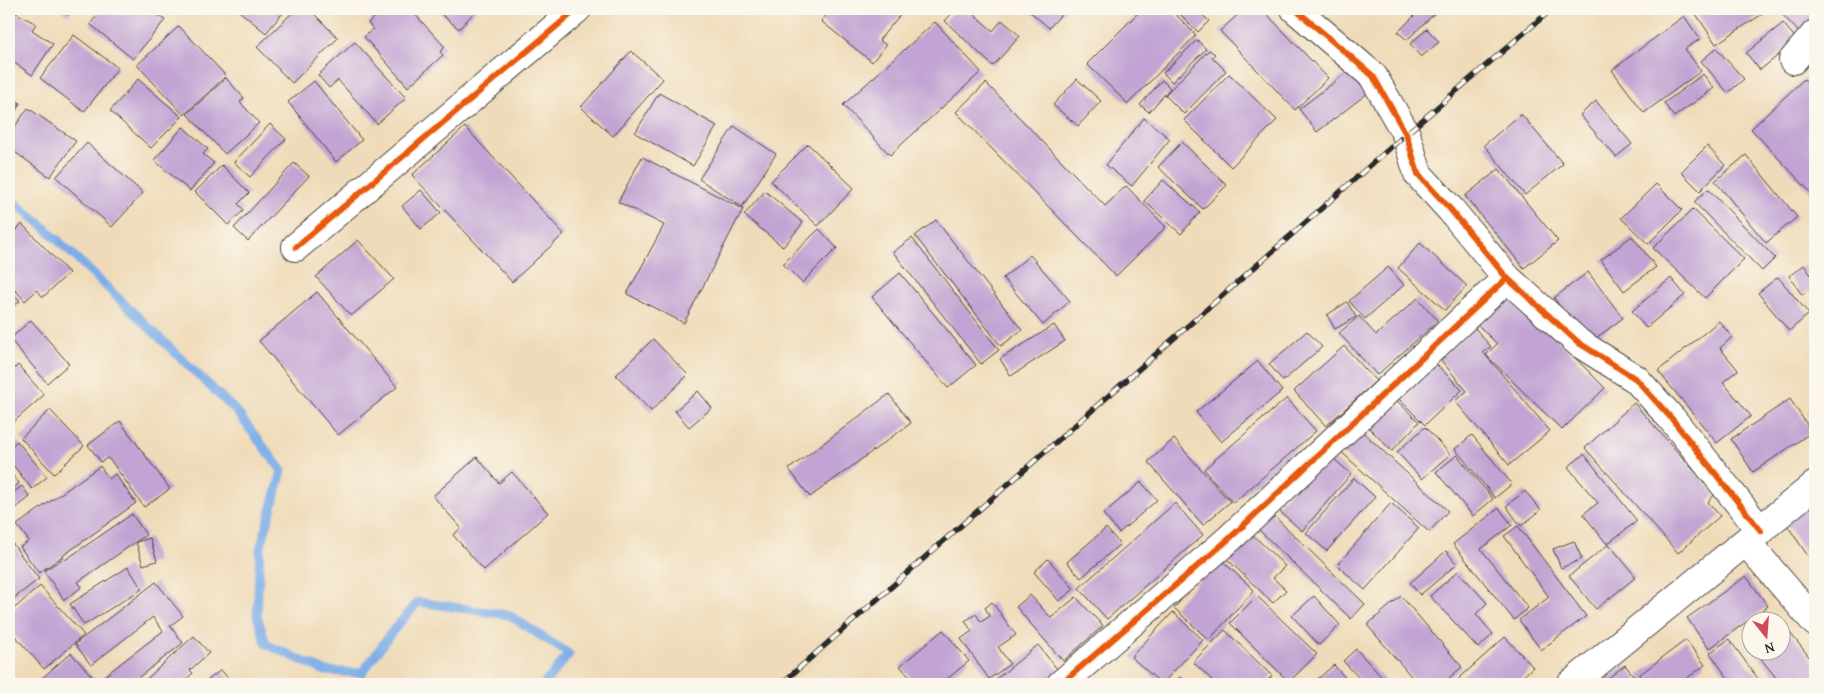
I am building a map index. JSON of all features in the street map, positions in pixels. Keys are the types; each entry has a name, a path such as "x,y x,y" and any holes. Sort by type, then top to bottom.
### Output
{"street":[{"path":"1295,9 1373,76 1406,134 1418,174 1451,210 1507,278 1579,344 1636,379 1672,419 1815,622"},
{"path":"296,247 573,10"},
{"path":"1793,60 1815,34"},
{"path":"1061,684 1230,538 1507,278"},
{"path":"1571,684 1815,486"}],"building":[{"path":"9,9 36,24 32,30 53,44 32,75 9,59"},
{"path":"60,9 73,9 68,15"},
{"path":"103,9 151,9 165,20 133,59 90,24"},
{"path":"241,9 286,9 266,33 239,11"},
{"path":"296,9 309,9 338,38 292,83 257,47"},
{"path":"384,9 410,9 445,47 440,52 443,55 408,87 364,37 373,29 368,23"},
{"path":"435,9 477,9 459,29"},
{"path":"831,9 905,9 879,40 886,45 872,62 821,21"},
{"path":"956,9 968,9 993,31 1002,20 1020,36 993,66 945,21"},
{"path":"1027,9 1066,9 1049,28"},
{"path":"1142,9 1170,9 1196,35 1128,104 1087,64"},
{"path":"1175,9 1196,9 1209,21 1198,32"},
{"path":"1244,9 1262,9 1328,78 1295,110 1220,31"},
{"path":"1411,9 1439,9 1407,40 1398,32 1416,14"},
{"path":"1703,9 1761,9 1764,13 1716,44 1696,14"},
{"path":"1777,9 1815,9 1815,19 1800,33"},
{"path":"1684,16 1700,39 1685,49 1701,71 1644,113 1612,70"},
{"path":"935,22 981,72 890,155 843,105"},
{"path":"1783,23 1797,40 1760,70 1746,53"},
{"path":"179,26 226,76 184,115 137,65"},
{"path":"1427,29 1439,42 1421,57 1410,44"},
{"path":"74,35 118,68 84,112 40,78"},
{"path":"1197,40 1206,49 1172,82 1163,73"},
{"path":"355,42 406,98 377,124 338,80 329,88 318,75"},
{"path":"1716,48 1744,79 1728,93 1701,61"},
{"path":"1209,50 1215,54 1212,57 1226,71 1184,114 1165,95"},
{"path":"631,51 663,79 613,136 581,107"},
{"path":"1350,70 1368,93 1317,132 1299,109"},
{"path":"1229,74 1277,120 1231,167 1184,120"},
{"path":"1703,74 1714,88 1674,117 1664,103"},
{"path":"226,78 244,98 240,102 259,123 225,154 187,114"},
{"path":"138,79 182,117 151,148 110,111"},
{"path":"1077,79 1101,101 1078,126 1053,105"},
{"path":"1804,79 1815,91 1815,197 1751,129"},
{"path":"1162,80 1170,88 1149,112 1140,105"},
{"path":"314,81 362,140 336,162 288,102"},
{"path":"986,83 1105,206 1126,186 1166,227 1116,276 956,112"},
{"path":"659,93 717,126 693,166 635,133"},
{"path":"9,96 20,103 16,111 10,108 9,110"},
{"path":"1596,101 1632,144 1616,157 1580,115"},
{"path":"28,108 76,141 50,177 9,148 9,135"},
{"path":"1521,114 1563,164 1525,195 1484,145"},
{"path":"1144,118 1170,139 1132,186 1106,165"},
{"path":"270,124 286,139 250,177 234,162"},
{"path":"734,126 776,154 742,207 699,179"},
{"path":"183,127 208,149 203,154 214,163 190,191 154,160"},
{"path":"465,127 564,234 512,282 412,175"},
{"path":"1182,142 1227,185 1203,209 1158,167"},
{"path":"87,143 143,193 112,227 56,177"},
{"path":"808,144 854,188 818,226 771,181"},
{"path":"1707,146 1725,165 1700,191 1681,172"},
{"path":"1746,155 1797,217 1766,243 1715,181"},
{"path":"642,157 743,209 684,323 627,294 664,225 618,202"},
{"path":"294,163 309,176 248,241 234,228"},
{"path":"222,165 249,193 238,204 244,210 228,225 195,192"},
{"path":"1499,169 1558,241 1524,268 1465,196"},
{"path":"1163,180 1200,212 1181,234 1144,201"},
{"path":"1656,184 1682,210 1648,244 1621,218"},
{"path":"1708,189 1775,258 1762,271 1694,202"},
{"path":"421,190 441,213 421,229 402,206"},
{"path":"765,191 803,223 783,247 744,215"},
{"path":"1693,209 1744,259 1705,298 1653,248"},
{"path":"936,220 1022,330 1001,346 915,236"},
{"path":"22,224 69,273 43,297 37,290 25,301 9,283 9,237"},
{"path":"819,229 837,248 802,283 783,264"},
{"path":"1632,236 1656,267 1624,291 1601,260"},
{"path":"912,238 999,350 981,364 893,252"},
{"path":"358,240 394,279 351,316 316,277"},
{"path":"1420,243 1467,286 1445,310 1398,268"},
{"path":"1030,255 1070,301 1043,325 1003,278"},
{"path":"1804,265 1815,281 1815,285 1802,295 1789,276"},
{"path":"1388,267 1404,285 1365,319 1349,301"},
{"path":"1588,272 1623,318 1588,344 1554,298"},
{"path":"900,273 976,365 948,388 872,297"},
{"path":"1778,277 1809,314 1789,331 1758,293"},
{"path":"1671,278 1685,295 1646,328 1632,311"},
{"path":"9,288 20,301 9,310"},
{"path":"1509,291 1605,388 1562,430 1486,355 1497,344 1476,323"},
{"path":"317,292 397,387 338,435 259,341"},
{"path":"1418,298 1438,321 1377,375 1339,333 1359,316 1376,335"},
{"path":"1347,302 1356,317 1335,329 1327,315"},
{"path":"31,320 69,364 47,383 10,339"},
{"path":"1719,321 1732,337 1720,348 1738,370 1723,382 1751,416 1717,443 1658,371"},
{"path":"1054,325 1065,341 1011,376 1000,359"},
{"path":"1475,328 1491,347 1483,352 1550,431 1509,465 1455,401 1467,391 1439,358"},
{"path":"1307,331 1322,347 1283,381 1269,364"},
{"path":"653,339 688,375 651,411 616,375"},
{"path":"1344,346 1376,381 1326,426 1294,391"},
{"path":"1258,361 1282,391 1221,442 1196,412"},
{"path":"1433,361 1462,390 1425,425 1396,396"},
{"path":"18,365 44,395 9,426 9,374"},
{"path":"698,391 712,408 689,427 675,411"},
{"path":"889,394 911,423 810,497 789,469"},
{"path":"1393,397 1419,422 1392,451 1366,425"},
{"path":"1287,398 1316,431 1233,503 1204,469"},
{"path":"1790,399 1812,432 1753,472 1731,439"},
{"path":"1634,403 1715,494 1708,502 1720,516 1678,553 1585,448"},
{"path":"1815,407 1815,421 1808,412"},
{"path":"50,410 84,446 54,474 21,438"},
{"path":"120,421 170,489 144,507 111,461 107,458 101,462 88,445"},
{"path":"1356,426 1448,511 1429,532 1337,448"},
{"path":"1425,427 1450,454 1422,479 1397,452"},
{"path":"1472,435 1512,484 1495,498 1455,449"},
{"path":"1174,439 1230,502 1203,525 1148,462"},
{"path":"17,441 47,477 32,489 9,460 9,448"},
{"path":"1325,451 1351,474 1302,531 1276,508"},
{"path":"1584,454 1637,521 1607,544 1583,514 1598,503 1568,467"},
{"path":"1457,455 1493,499 1473,516 1436,472"},
{"path":"477,457 499,483 512,472 548,513 484,570 453,535 461,528 433,496"},
{"path":"100,466 109,479 115,474 136,503 39,573 20,547 29,541 17,525"},
{"path":"9,471 19,483 9,492"},
{"path":"1354,478 1375,497 1327,551 1306,533"},
{"path":"1141,482 1157,500 1119,533 1103,514"},
{"path":"22,486 30,497 11,512 9,496"},
{"path":"1525,491 1541,510 1521,526 1506,506"},
{"path":"1815,502 1815,556 1810,559 1785,522"},
{"path":"1175,503 1203,535 1107,619 1079,588"},
{"path":"1391,503 1419,528 1365,590 1337,565"},
{"path":"1499,508 1512,525 1481,549 1528,608 1514,620 1453,544"},
{"path":"1271,513 1365,604 1351,619 1257,528"},
{"path":"132,514 146,535 78,582 82,587 64,600 44,571 63,558 65,560"},
{"path":"1518,526 1586,616 1541,650 1519,620 1549,597 1504,536"},
{"path":"1106,528 1120,544 1081,578 1067,562"},
{"path":"1251,533 1285,566 1273,578 1286,590 1273,603 1226,558"},
{"path":"150,538 157,561 143,565 136,542"},
{"path":"9,539 39,579 9,602"},
{"path":"1574,541 1582,559 1561,568 1553,549"},
{"path":"1609,544 1636,577 1596,609 1569,576"},
{"path":"1446,551 1457,564 1420,595 1410,583"},
{"path":"1219,558 1254,590 1209,640 1174,608"},
{"path":"1048,559 1074,589 1059,601 1034,572"},
{"path":"1815,565 1815,575 1810,568"},
{"path":"128,567 142,589 84,625 70,604"},
{"path":"1458,571 1487,603 1476,614 1493,634 1478,648 1430,596"},
{"path":"1746,576 1768,606 1763,610 1742,610 1742,625 1709,649 1687,618"},
{"path":"156,582 183,616 170,626 183,643 130,684 109,684 103,677 163,631 153,617 91,665 75,644"},
{"path":"40,586 84,635 44,669 9,629 9,613"},
{"path":"1030,595 1051,618 1076,597 1103,626 1063,661 1016,607"},
{"path":"1257,596 1317,654 1289,682 1230,623"},
{"path":"1314,596 1340,625 1319,645 1292,616"},
{"path":"1401,596 1462,667 1442,684 1418,684 1367,625"},
{"path":"992,602 1016,635 998,647 1010,664 989,679 961,639 972,631 965,621 976,614 981,622 990,616 985,608"},
{"path":"1173,612 1203,640 1162,684 1131,657"},
{"path":"943,630 969,661 941,684 916,684 900,666"},
{"path":"1225,630 1272,676 1264,684 1216,684 1193,662"},
{"path":"1792,635 1815,664 1815,684 1781,684 1762,660 1792,660"},
{"path":"194,636 209,653 190,670 193,673 181,684 141,684"},
{"path":"1505,637 1533,667 1515,684 1453,684"},
{"path":"1729,639 1742,657 1742,660 1744,660 1762,684 1732,684 1710,653"},
{"path":"1686,640 1705,665 1679,684 1646,684 1639,675"},
{"path":"1038,645 1061,674 1049,684 990,684"},
{"path":"1356,649 1388,684 1365,684 1343,661"},
{"path":"71,653 99,684 35,684"},
{"path":"1334,665 1349,682 1346,684 1313,683"},
{"path":"1625,665 1640,684 1601,684"},
{"path":"221,670 233,684 203,684"},
{"path":"1180,677 1186,684 1171,684"}],"waterway":[{"path":"9,198 43,226 237,412 282,471 260,550 257,615 266,644 325,671 362,673 391,633 418,602 509,615 569,654 544,684"}],"railway":[{"path":"781,684 1406,134 1552,9"}],"cycle path":[{"path":"296,247 577,9"},
{"path":"1061,684 1230,538 1507,278 1451,210 1418,174 1406,134 1373,76 1295,9"},
{"path":"1507,278 1579,343 1636,379 1672,419 1761,531"}]}
